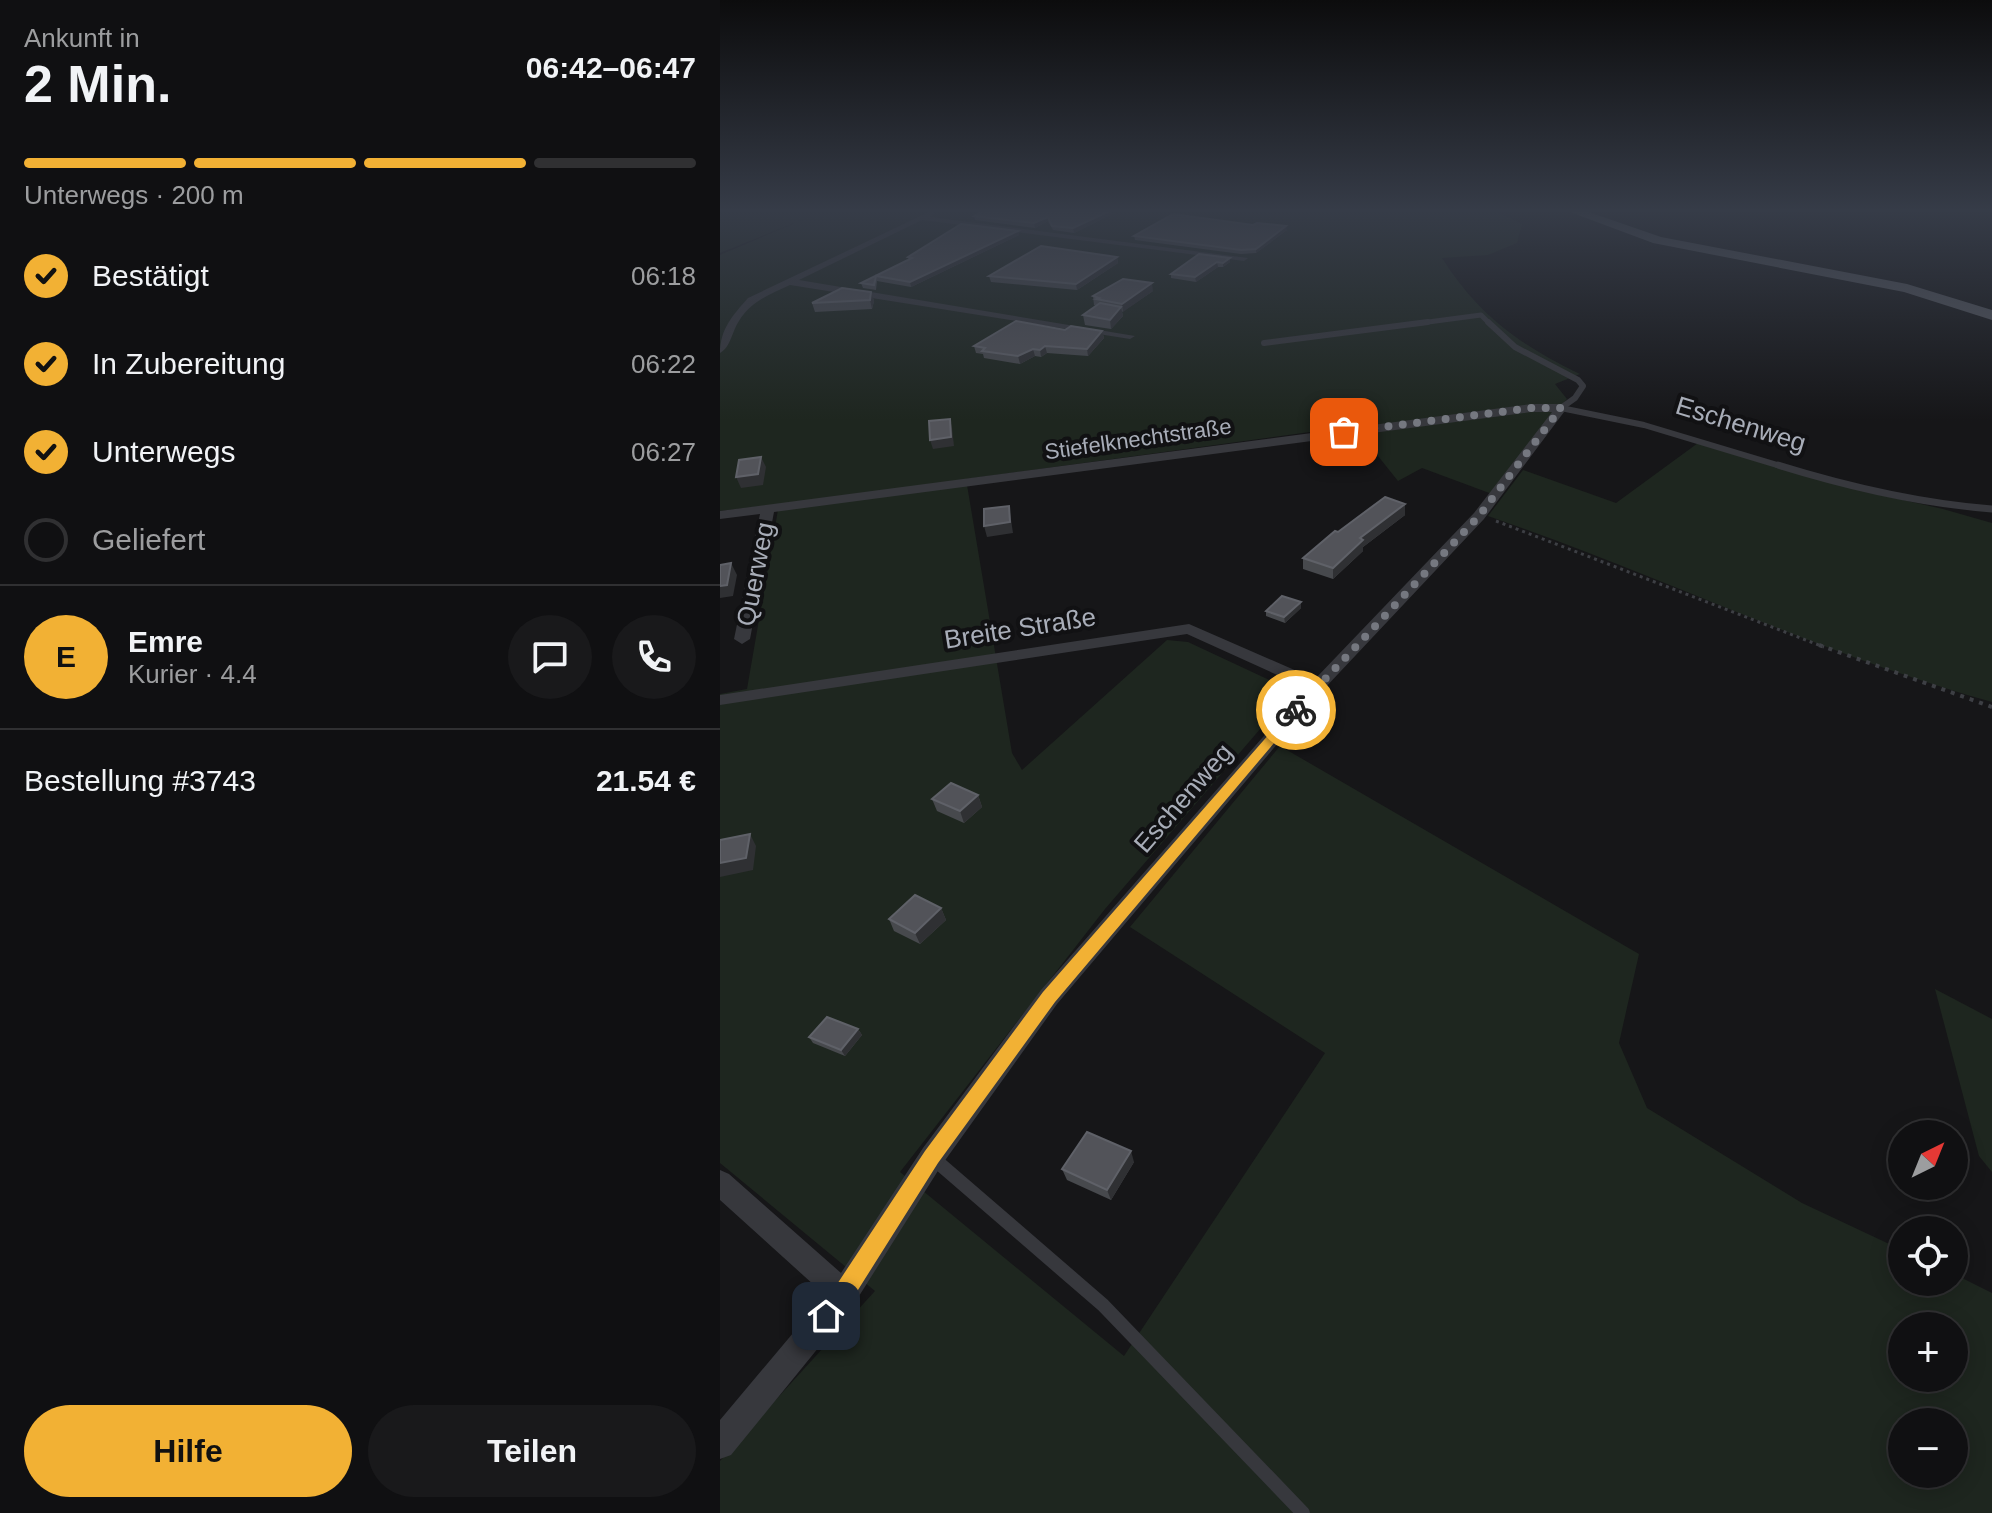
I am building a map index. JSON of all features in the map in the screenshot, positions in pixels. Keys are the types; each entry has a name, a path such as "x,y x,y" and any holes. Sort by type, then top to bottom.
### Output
{"main road":[{"path":"1863,280 1907,288 1992,315"}],"street":[{"path":"720,350 742,309 758,296 789,280"},
{"path":"786,281 1130,336"},
{"name":"Stiefelknechtstraße","path":"720,515 1531,408 1561,408"},
{"name":"Eschenweg","path":"720,1444 844,1294 932,1157 1049,997 1317,686 1479,516 1561,408"},
{"name":"Querweg","path":"742,639 768,509"},
{"name":"Breite Straße","path":"720,700 1189,629 1317,686"},
{"path":"720,1183 844,1294"}],"lane":[{"path":"1264,343 1481,315 1515,347 1578,380 1583,386 1575,398 1561,408"},
{"name":"Eschenweg","path":"1561,408 1620,417 1861,489 1944,507 1992,509"},
{"path":"932,1157 1103,1305 1303,1513"}],"path":[{"path":"1479,516 1524,529 1799,638 1992,707"}],"shaded area":[{"path":"720,280 1457,280 1502,327 1538,352 1580,374 1555,384 1567,399 1492,494 1422,468 1398,481 1354,426 966,479 1012,753 1022,770 1167,640 1188,642 1293,691 1105,909 900,1172 1124,1356 1325,1053 1130,927 1280,746 1639,954 1619,1043 1647,1108 1802,1203 1888,1243 1888,1296 1968,1296 1968,1281 1992,1293 1992,1513 720,1513 720,1461 875,1291 720,1163 720,694 747,689 779,504 720,511"},
{"path":"1698,443 1850,488 1992,523 1992,702 1864,661 1488,516 1523,470 1616,503"},
{"path":"1935,989 1992,1019 1992,1172 1979,1156"}],"building":[{"path":"868,280 875,280 874,285 861,283"},
{"path":"1028,280 1083,280 1076,284"},
{"path":"1122,280 1152,283 1122,304 1093,296"},
{"path":"842,288 871,292 870,300 812,303"},
{"path":"1100,303 1121,307 1110,320 1083,315"},
{"path":"1016,321 1065,330 1071,326 1102,331 1087,349 1045,346 1018,356 982,351 985,348 974,346"},
{"path":"950,419 951,437 930,440 929,421"},
{"path":"761,457 758,474 736,477 739,460"},
{"path":"1385,497 1405,504 1360,538 1363,540 1333,568 1303,558 1335,531 1338,532"},
{"path":"1009,506 1010,522 984,526 984,509"},
{"path":"731,563 727,585 720,586 720,565"},
{"path":"1282,596 1301,602 1284,617 1266,611"},
{"path":"951,783 978,795 960,811 932,799"},
{"path":"750,834 746,858 720,863 720,840"},
{"path":"915,895 941,908 915,933 889,919"},
{"path":"827,1017 858,1029 841,1050 809,1037"},
{"path":"1087,1132 1131,1151 1107,1190 1062,1169"}],"way so far":[{"path":"1296,710 1479,516 1561,408 1531,408 1344,432"}],"route":[{"path":"826,1316 844,1294 932,1157 1049,997 1296,710"}]}
